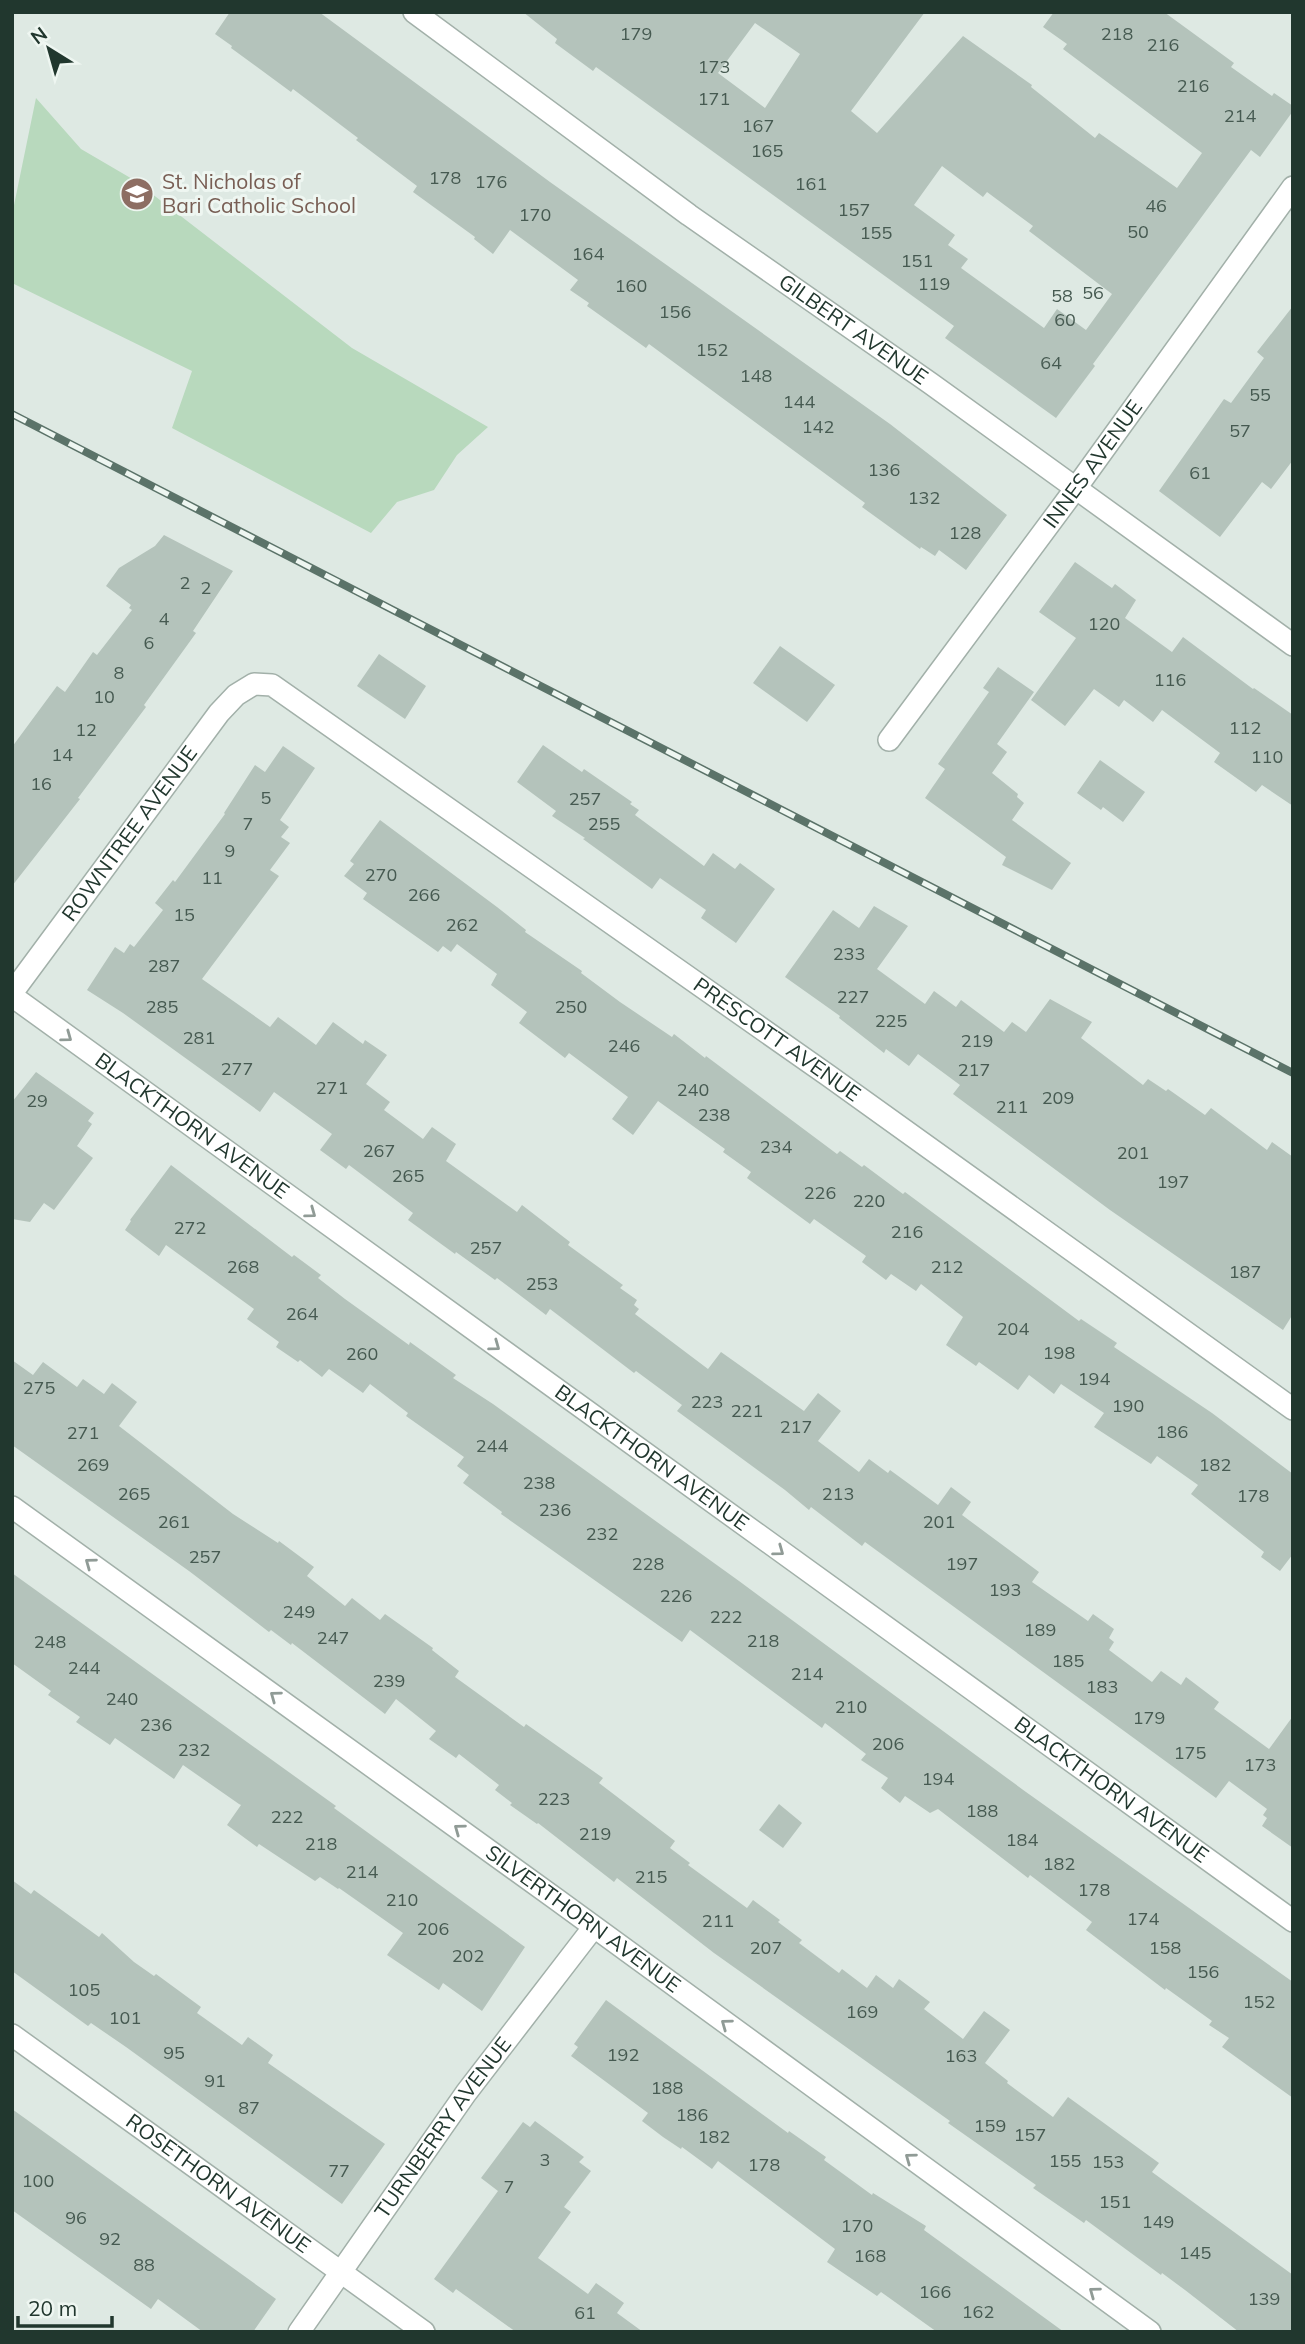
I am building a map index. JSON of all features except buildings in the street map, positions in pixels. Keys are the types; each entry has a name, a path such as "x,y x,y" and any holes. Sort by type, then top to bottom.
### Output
{"street":[{"name":"GILBERT AVENUE","path":"414,12 689,215 930,383 1293,645"},
{"name":"INNES AVENUE","path":"890,740 1293,187"},
{"name":"ROWNTREE AVENUE","path":"12,994 219,713 236,695 254,684"},
{"name":"PRESCOTT AVENUE","path":"254,684 272,685 298,701 829,1076 1293,1409"},
{"name":"BLACKTHORN AVENUE","path":"12,994 1293,1921"},
{"name":"SILVERTHORN AVENUE","path":"12,1507 1150,2332"},
{"name":"TURNBERRY AVENUE","path":"299,2332 466,2093 593,1928"},
{"name":"ROSETHORN AVENUE","path":"12,2035 424,2332"}],"green space":[{"path":"36,98 81,149 134,180 352,348 488,427 457,455 434,490 397,502 371,533 172,428 192,371 12,283 12,215"}],"railway":[{"path":"12,414 1293,1073"}],"place":[{"name":"St. Nicholas of Bari Catholic School","path":"137,194"}]}
